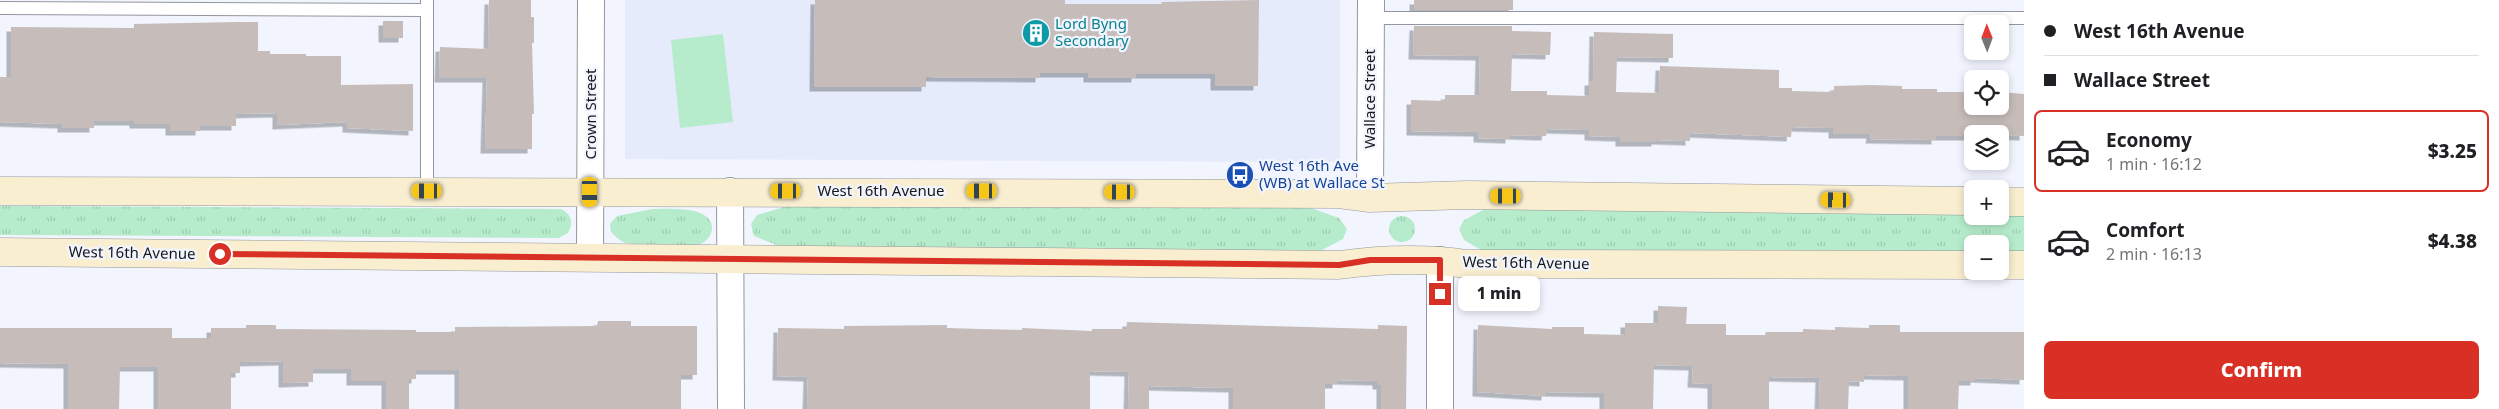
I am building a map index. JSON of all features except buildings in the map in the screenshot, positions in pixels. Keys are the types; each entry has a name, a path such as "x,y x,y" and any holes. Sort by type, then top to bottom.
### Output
{"main road":[{"name":"West 16th Avenue","path":"0,191 730,191 1339,194 1370,198 1467,195 1964,201"},
{"path":"2009,202 2024,202"},
{"name":"West 16th Avenue","path":"0,252 1339,265 1370,260 1440,260 1467,264 1964,264"},
{"path":"2009,264 2024,264"}],"street":[{"name":"Crown Street","path":"590,257 591,0"},
{"name":"Wallace Street","path":"1370,198 1371,9"},
{"path":"730,191 731,409"},
{"path":"1440,260 1440,409"}],"lane":[{"path":"0,8 427,5 427,191"},
{"path":"1371,9 2024,18"}],"shaded area":[{"name":"Lord Byng Secondary","path":"625,0 1340,0 1340,162 625,159"}],"green space":[{"path":"723,34 733,122 680,128 671,40"},
{"path":"794,204 1308,207 1339,218 1347,229 1343,239 1320,251 784,248 754,236 751,224 757,215"},
{"path":"0,206 561,209 567,213 571,222 568,233 559,238 0,235"},
{"path":"653,209 679,209 698,212 706,216 711,222 711,234 700,244 664,245 627,243 611,232 610,224 617,216"},
{"path":"1483,210 1964,210 1964,225 2009,225 2009,210 2024,210 2024,255 2009,255 2009,235 1964,235 1964,255 1486,253 1464,240 1459,229 1464,220"},
{"path":"1402,216 1411,220 1415,229 1411,238 1402,242 1393,238 1389,229 1393,220"}],"place":[{"name":"Lord Byng Secondary","path":"1036,33"},
{"name":"West 16th Ave (WB) at Wallace St","path":"1240,175"}],"route":[{"path":"220,254 1339,265 1370,260 1440,260 1440,294"}]}
